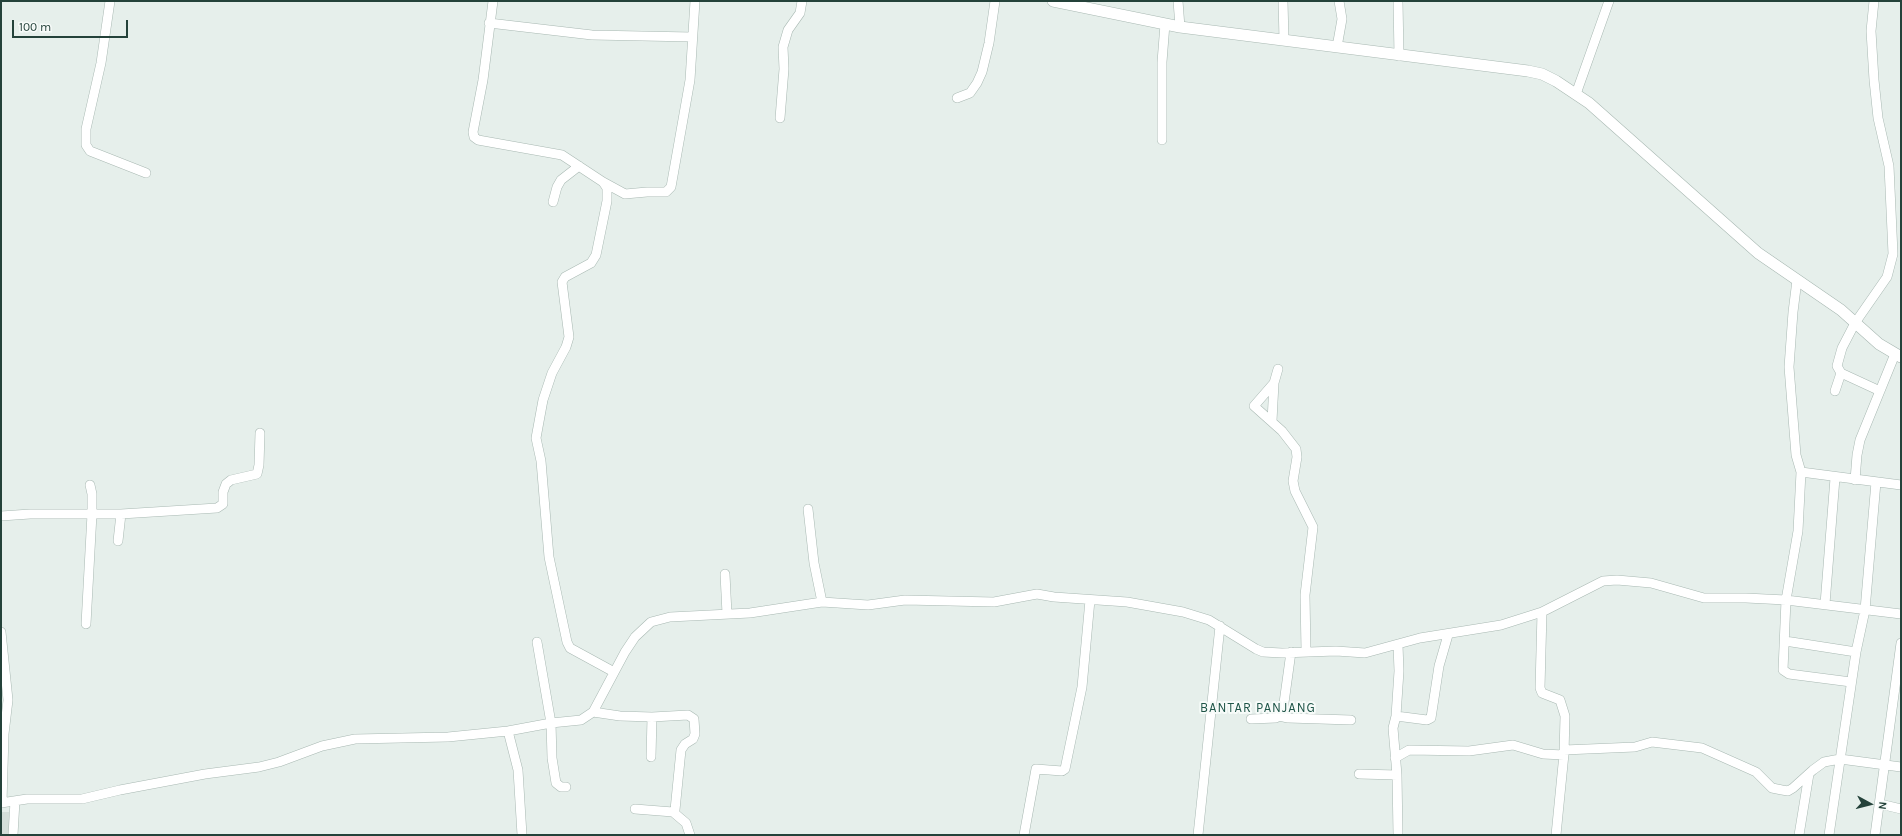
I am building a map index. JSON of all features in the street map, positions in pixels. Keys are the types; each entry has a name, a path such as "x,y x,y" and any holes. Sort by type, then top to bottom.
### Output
{"street":[{"path":"110,1 101,63 86,129 86,145 90,151 146,173"},
{"path":"492,1 483,80 473,132 475,139 552,153 567,158 603,182 625,194 666,192 671,187 688,95 695,1"},
{"path":"780,118 784,69 784,47 788,30 800,13 802,1"},
{"path":"957,98 970,93 982,72 989,43 995,1"},
{"path":"1053,1 1180,27 1337,46 1399,56 1528,71 1542,74 1576,94 1590,103 1758,253 1842,310 1879,344 1898,355 1880,391 1858,447 1855,480"},
{"path":"1178,1 1180,27"},
{"path":"1283,1 1284,40"},
{"path":"1337,46 1342,19 1340,1"},
{"path":"1398,1 1399,56"},
{"path":"1576,94 1609,1"},
{"path":"1874,1 1871,31 1874,80 1878,118 1889,166 1892,254 1888,277 1855,323 1842,348 1837,366 1841,373 1880,391"},
{"path":"489,23 592,34 692,37"},
{"path":"1162,140 1162,62 1165,24"},
{"path":"553,202 557,187 562,180 579,166"},
{"path":"603,182 607,188 607,197 596,255 591,263 565,277 562,282 569,337 566,347 552,373 543,400 536,438 541,461 549,557 567,642 570,648 614,672"},
{"path":"1797,280 1792,312 1789,367 1796,455 1801,472 1798,531 1786,600 1785,641 1782,664 1785,673 1851,682"},
{"path":"1272,421 1274,382 1278,369"},
{"path":"1835,390 1841,373"},
{"path":"1274,382 1254,404 1255,408 1272,421 1296,449 1297,457 1293,481 1295,491 1313,527 1305,595 1306,652"},
{"path":"1,516 17,514 121,514 217,508 223,504 223,492 226,484 231,480 257,474 259,465 260,433"},
{"path":"1801,472 1835,478 1901,485"},
{"path":"1825,604 1835,478"},
{"path":"1829,835 1851,682 1864,610 1876,482"},
{"path":"86,624 92,514 92,494 90,485"},
{"path":"808,509 814,563 822,602"},
{"path":"118,541 121,514"},
{"path":"725,574 728,614"},
{"path":"1,632 8,700 4,734 2,803 15,801 82,799 120,790 205,774 259,767 279,762 322,746 355,739 448,737 508,732 551,723 581,720 593,712 634,637 651,622 670,617 750,613 822,602 868,605 905,600 994,602 1038,594 1090,600 1127,602 1184,612 1208,620 1220,626 1256,649 1273,653 1365,653 1420,638 1448,635 1471,629 1501,625 1542,612 1603,581 1617,580 1650,583 1704,598 1786,600 1901,614"},
{"path":"1024,835 1036,769 1062,771 1066,769 1082,687 1090,600"},
{"path":"1542,612 1540,688 1542,693 1562,702 1564,716 1564,752 1556,835"},
{"path":"1198,835 1220,626"},
{"path":"1396,716 1427,720 1431,718 1439,666 1448,635"},
{"path":"1785,641 1856,652"},
{"path":"537,642 551,723 552,758 556,783 561,787 566,787"},
{"path":"1875,835 1884,764 1896,718 1901,643"},
{"path":"1398,645 1399,672 1396,716 1393,728 1397,775 1398,835"},
{"path":"1279,716 1285,701 1291,652"},
{"path":"593,712 620,716 652,717 688,715 694,719 695,734 693,739 685,744 681,750 678,796 674,812"},
{"path":"1251,719 1267,720 1279,716 1288,718 1351,720"},
{"path":"651,757 652,717"},
{"path":"508,732 518,770 522,835"},
{"path":"1395,758 1409,750 1469,751 1513,746 1543,754 1635,747 1652,742 1702,748 1756,772 1772,788 1782,790 1793,788 1824,762 1840,759 1901,767"},
{"path":"1359,774 1397,775"},
{"path":"1799,835 1809,774"},
{"path":"13,835 15,801"},
{"path":"1880,804 1901,809"},
{"path":"635,809 674,812 686,823 690,835"}],"shaded area":[{"path":"1,812 9,812 9,835 1,835"}],"district":[{"name":"BANTAR PANJANG","path":"1258,708"}]}
